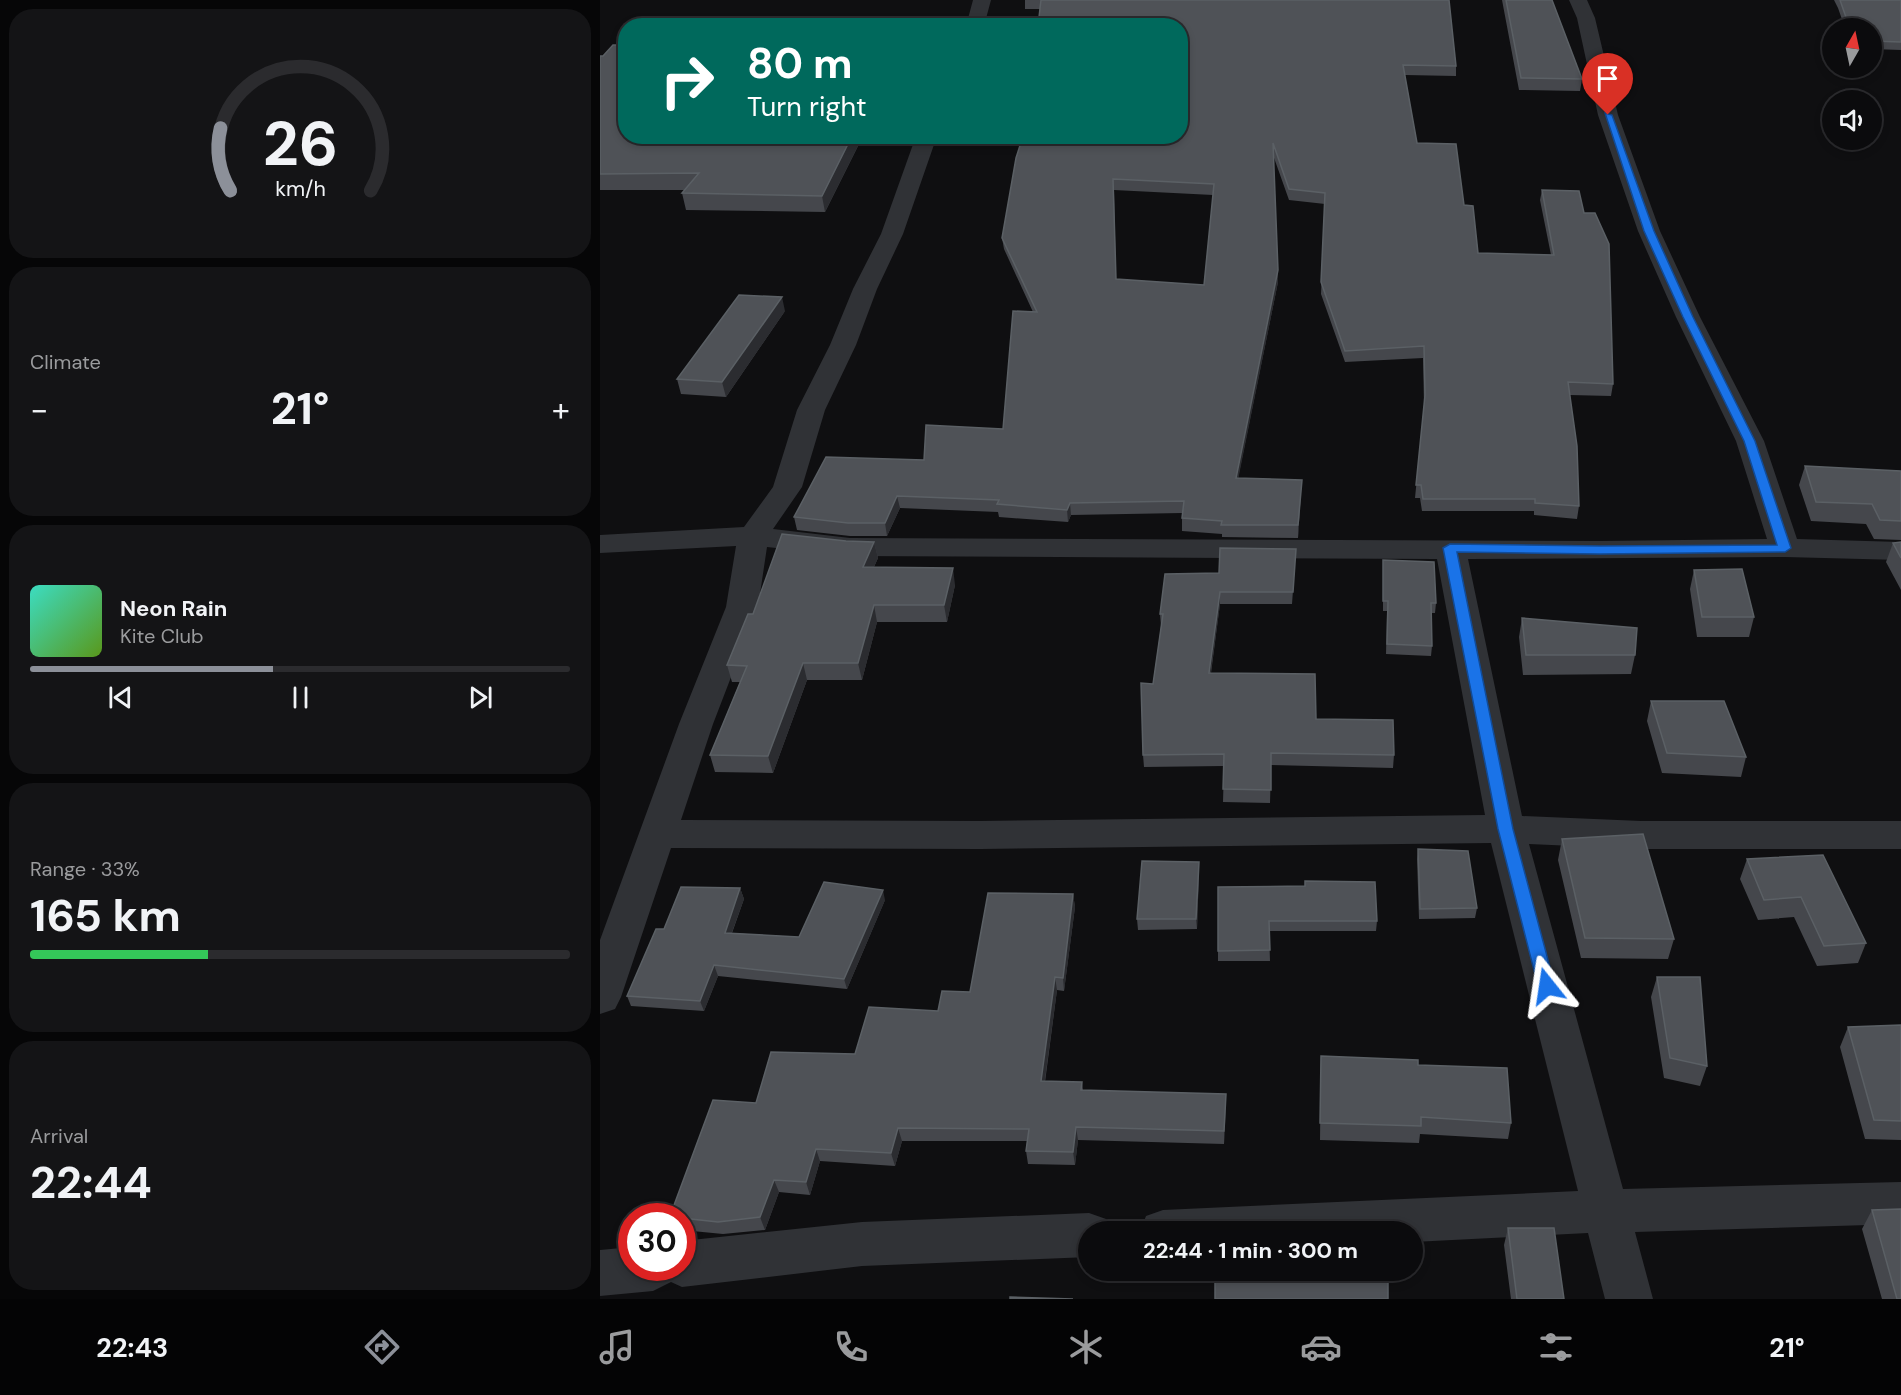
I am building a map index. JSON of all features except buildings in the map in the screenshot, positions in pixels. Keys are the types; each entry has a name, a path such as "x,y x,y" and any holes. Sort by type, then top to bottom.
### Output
{"street":[{"path":"977,18 982,0"},
{"path":"1578,0 1586,18 1608,115 1649,231 1688,317 1750,441 1785,548"},
{"path":"600,997 696,724 742,607 753,536 787,487 810,410 843,345 865,289 892,234 924,144"},
{"path":"600,544 753,536 850,547 1600,550 1785,548 1901,551"},
{"path":"1450,548 1506,829 1629,1299"},
{"path":"658,834 992,835 1506,829 1641,835 1901,835"},
{"path":"1395,1221 1606,1211 1901,1203"},
{"path":"696,1262 862,1244 1078,1235"},
{"path":"600,1274 618,1272"}],"route":[{"path":"1547,986 1506,829 1450,548 1600,550 1785,548 1750,441 1688,317 1649,231 1608,115"}]}
